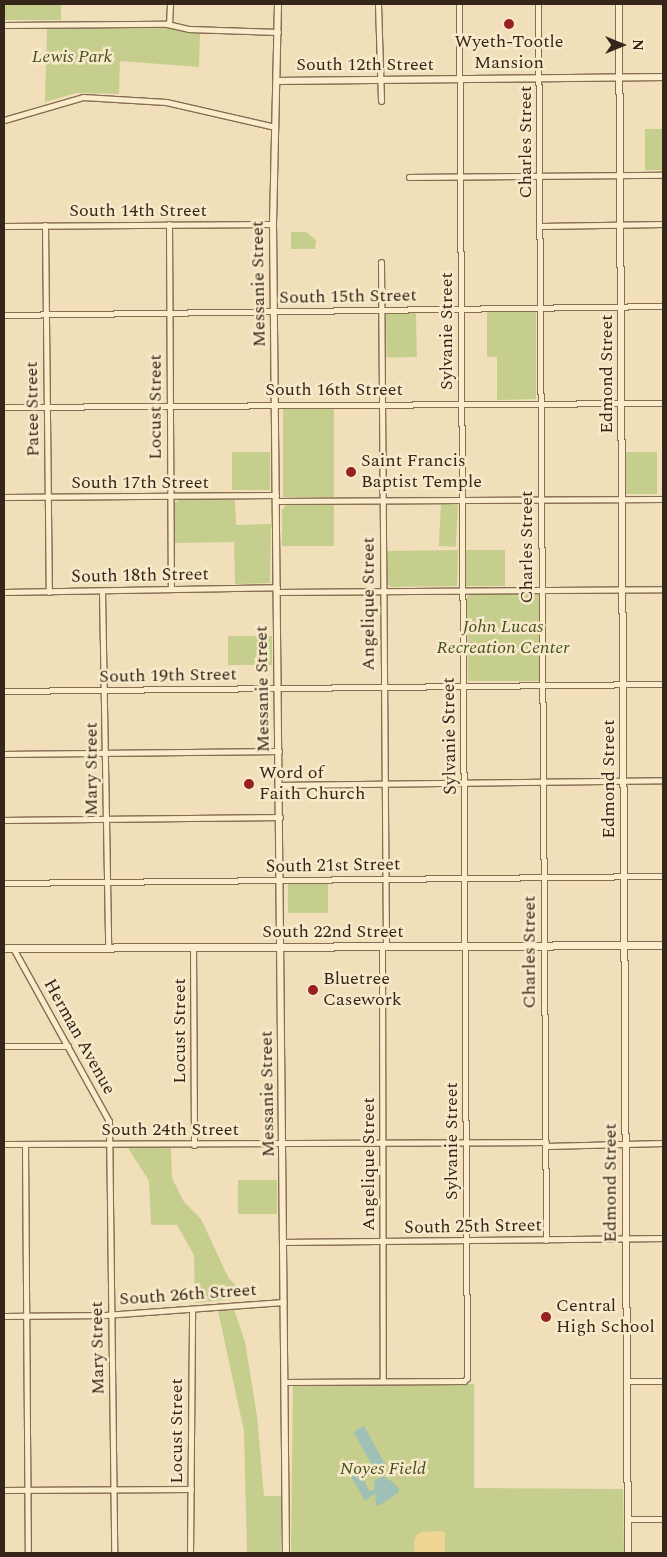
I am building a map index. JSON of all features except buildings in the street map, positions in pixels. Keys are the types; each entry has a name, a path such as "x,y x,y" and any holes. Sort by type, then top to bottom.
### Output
{"main road":[{"name":"South 22nd Street","path":"4,948 663,945"}],"street":[{"path":"169,24 170,4"},
{"name":"Messanie Street","path":"278,4 273,224 284,1144 286,1553"},
{"path":"378,4 378,80 382,101"},
{"name":"Sylvanie Street","path":"383,1381 464,1381 467,1378 459,4"},
{"name":"Charles Street","path":"538,4 546,1240"},
{"name":"Edmond Street","path":"618,4 628,1553"},
{"path":"4,25 169,24 189,30 278,32"},
{"name":"South 12th Street","path":"277,81 663,77"},
{"path":"4,120 83,97 166,102 275,127"},
{"path":"409,177 663,175"},
{"name":"Locust Street","path":"169,224 171,588"},
{"name":"South 14th Street","path":"4,226 273,224"},
{"path":"540,226 663,224"},
{"name":"Patee Street","path":"45,225 49,592"},
{"name":"Angelique Street","path":"381,262 385,879 382,1143 383,1381"},
{"name":"South 15th Street","path":"4,315 663,306"},
{"name":"South 16th Street","path":"4,406 663,403"},
{"name":"South 17th Street","path":"4,497 170,496 382,500 663,499"},
{"name":"South 18th Street","path":"4,592 171,588 383,592 663,589"},
{"name":"Mary Street","path":"102,591 106,691 108,947"},
{"name":"South 19th Street","path":"4,691 663,684"},
{"path":"4,754 279,751"},
{"path":"280,785 663,780"},
{"path":"4,820 280,817"},
{"name":"South 21st Street","path":"4,882 663,876"},
{"name":"Locust Street","path":"193,947 194,1145"},
{"name":"Herman Avenue","path":"13,948 108,1117 111,1143"},
{"path":"4,1046 68,1046"},
{"name":"Mary Street","path":"111,1143 114,1553"},
{"name":"South 24th Street","path":"4,1144 663,1143"},
{"path":"25,1144 28,1553"},
{"name":"South 25th Street","path":"284,1242 663,1238"},
{"name":"South 26th Street","path":"4,1316 111,1314 284,1302"},
{"name":"Locust Street","path":"190,1553 192,1309"},
{"path":"285,1382 383,1381"},
{"path":"627,1381 663,1381"},
{"path":"4,1490 190,1489"},
{"path":"628,1519 663,1519"}],"green space":[{"path":"4,4 61,4 61,20 4,20"},
{"name":"Lewis Park","path":"161,27 200,34 199,67 120,61 119,94 76,93 45,102 47,28"},
{"path":"645,129 663,129 663,170 645,170"},
{"path":"291,232 306,232 316,240 315,249 291,249"},
{"path":"487,312 536,312 536,399 497,400 497,357 487,357"},
{"path":"416,313 417,357 387,358 386,314"},
{"path":"283,409 334,409 334,497 283,497"},
{"path":"232,452 270,452 270,490 232,490"},
{"path":"626,452 657,452 657,494 626,494"},
{"path":"181,499 235,500 236,525 271,524 270,583 235,584 234,542 175,543 175,503"},
{"path":"441,504 458,505 456,547 439,546"},
{"path":"286,505 334,505 334,546 282,546 282,510"},
{"path":"458,550 457,586 391,587 387,584 387,551"},
{"path":"466,550 505,550 505,586 466,586"},
{"name":"John Lucas Recreation Center","path":"471,594 539,594 539,681 468,681 467,597"},
{"path":"228,636 272,636 272,665 228,665"},
{"path":"288,883 328,883 328,913 288,913"},
{"path":"128,1148 171,1148 172,1178 184,1202 201,1219 229,1279 235,1284 234,1299 195,1303 194,1255 177,1225 151,1225 149,1181"},
{"path":"238,1180 277,1180 277,1214 238,1214"},
{"path":"234,1309 245,1342 257,1416 264,1496 281,1496 281,1553 247,1553 244,1431 218,1311"},
{"name":"Noyes Field","path":"474,1384 474,1488 623,1489 624,1553 291,1553 293,1385"}],"sand":[{"path":"442,1531 445,1533 445,1553 415,1553 414,1541 417,1535 422,1532"}],"water":[{"path":"364,1426 386,1466 376,1472 354,1432"},
{"path":"350,1466 358,1467 369,1491 374,1490 375,1480 383,1476 394,1483 399,1489 398,1493 380,1505 376,1505 375,1493 365,1501 349,1473"}],"place":[{"name":"Wyeth-Tootle Mansion","path":"509,24"},
{"name":"Saint Francis Baptist Temple","path":"351,472"},
{"name":"Word of Faith Church","path":"249,784"},
{"name":"Bluetree Casework","path":"313,990"},
{"name":"Central High School","path":"546,1317"}]}
